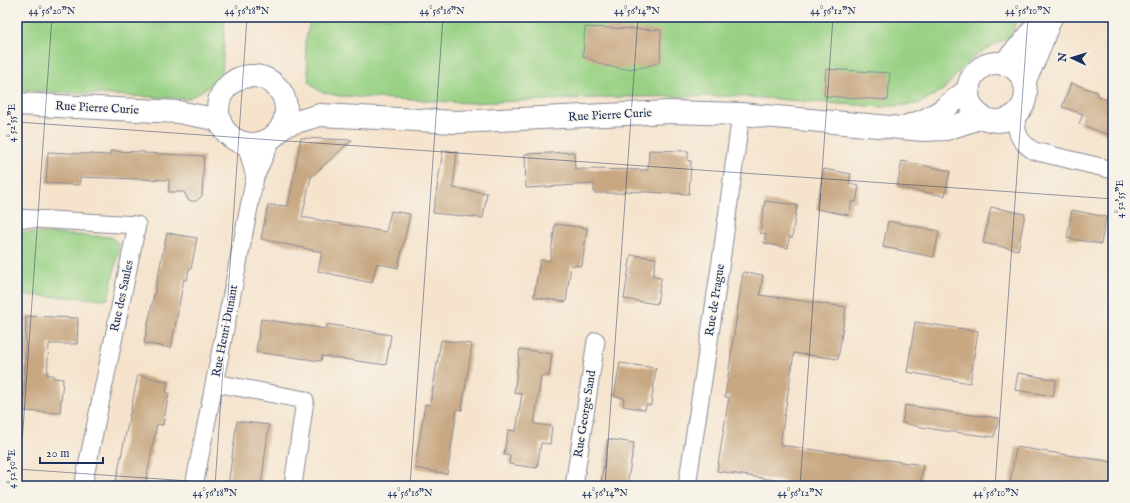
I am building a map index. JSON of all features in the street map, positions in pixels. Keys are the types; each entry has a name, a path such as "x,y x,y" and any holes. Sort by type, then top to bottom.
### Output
{"street":[{"path":"1003,64 1025,41 1043,17"},
{"path":"1024,82 1037,54 1051,17"},
{"path":"1003,64 1012,68 1019,74 1024,82 1026,93 1023,104 1017,113 1000,121 982,117 974,110 969,100 971,80 977,72 985,66 1003,64"},
{"path":"247,76 269,80 278,88 284,97 286,117 278,131 265,141 256,144 246,144 238,141 224,128 220,120 219,109 221,97 227,88 236,80 247,76"},
{"name":"Rue Pierre Curie","path":"899,128 924,121 941,111 969,89"},
{"name":"Rue Pierre Curie","path":"178,112 221,97"},
{"name":"Rue Pierre Curie","path":"284,97 320,115 456,122 669,112 741,114 924,130 946,129 982,117"},
{"name":"Rue Pierre Curie","path":"17,104 178,112 220,120"},
{"path":"1017,113 1016,124 1019,136 1024,145 1034,151 1113,170"},
{"name":"Rue de Prague","path":"687,486 721,261 741,114"},
{"name":"Rue Pierre Curie","path":"278,131 320,115"},
{"name":"Rue Henri Dunant","path":"194,486 255,177 278,131"},
{"name":"Rue Henri Dunant","path":"246,144 255,177"},
{"name":"Rue des Saules","path":"17,218 137,224 82,486"},
{"name":"Rue George Sand","path":"574,486 596,341"},
{"path":"215,383 305,400 293,486"}],"green space":[{"path":"17,17 225,17 222,79 188,99 17,90"},
{"path":"311,17 1017,17 1011,37 995,44 975,56 943,90 918,104 880,107 736,96 622,97 470,103 339,96 319,91 309,82 305,42"},
{"path":"17,233 111,237 118,243 119,249 108,299 17,295"}],"building":[{"path":"585,27 661,30 660,62 644,67 626,69 606,66 583,56"},
{"path":"826,69 890,73 888,100 824,96"},
{"path":"1071,83 1097,92 1096,95 1113,102 1113,122 1109,135 1079,124 1083,114 1062,107"},
{"path":"301,138 352,140 311,177 302,217 386,232 391,211 410,214 398,268 377,263 372,283 318,271 322,252 261,239 268,205 288,206"},
{"path":"443,150 457,152 453,188 487,193 483,218 433,213"},
{"path":"649,150 688,151 688,161 691,161 689,194 624,191 624,193 594,193 594,184 526,188 525,154 574,152 575,169 648,170"},
{"path":"110,151 204,156 202,196 196,201 192,201 188,200 184,192 169,192 169,180 80,177 80,185 46,183 48,152 110,155"},
{"path":"902,161 950,171 945,196 897,187"},
{"path":"824,169 851,174 849,184 859,186 856,202 852,201 849,215 816,209"},
{"path":"765,201 797,205 792,238 789,237 788,248 764,243 766,234 760,233"},
{"path":"991,207 1025,214 1018,250 983,243"},
{"path":"1072,210 1106,217 1101,244 1067,238"},
{"path":"888,221 939,231 934,257 883,247"},
{"path":"555,224 587,228 582,266 571,265 566,302 534,297 540,260 550,261"},
{"path":"167,233 197,238 191,269 189,269 187,280 184,279 171,348 144,343"},
{"path":"631,255 656,258 653,277 661,278 657,304 624,299"},
{"path":"743,272 763,275 760,295 846,307 838,359 794,353 780,445 923,465 920,486 812,486 717,471 729,397 725,397"},
{"path":"26,316 78,318 77,344 49,344 47,375 53,375 53,378 63,379 60,413 23,411"},
{"path":"261,319 326,329 327,324 391,335 386,365 322,356 321,361 256,352"},
{"path":"915,322 978,331 970,383 907,372"},
{"path":"441,340 472,344 462,410 457,409 447,474 415,468 425,404 430,405"},
{"path":"520,349 552,354 549,376 541,376 534,424 552,426 550,444 541,443 537,468 509,464 510,455 504,455 508,430 516,431 522,394 514,393"},
{"path":"620,363 656,368 651,405 646,405 645,410 623,406 624,398 614,396"},
{"path":"1018,373 1056,380 1053,396 1015,390"},
{"path":"138,375 168,382 166,392 169,393 163,425 157,424 145,486 115,486"},
{"path":"905,405 999,418 994,437 938,430 902,423"},
{"path":"237,421 269,425 261,486 228,486"},
{"path":"608,439 634,443 627,486 601,482"},
{"path":"1016,447 1113,462 1113,486 1023,486 1010,484"}]}
